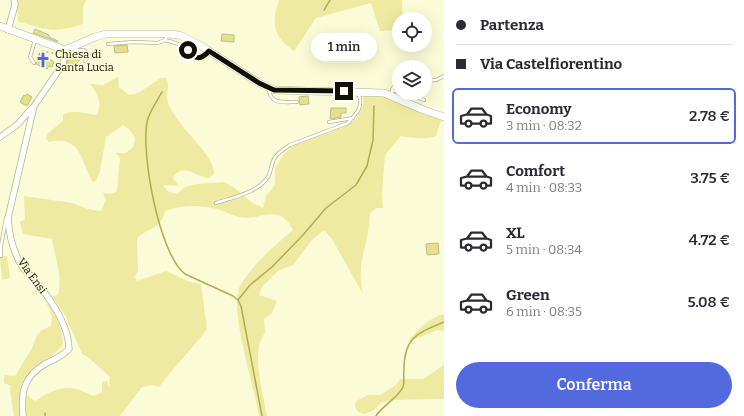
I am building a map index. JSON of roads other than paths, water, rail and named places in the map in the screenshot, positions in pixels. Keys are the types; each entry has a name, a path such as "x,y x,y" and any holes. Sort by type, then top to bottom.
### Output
{"street":[{"path":"8,30 15,5 14,0"},
{"path":"0,26 63,53 95,37 106,34 167,37 184,36 269,88 279,90 357,91 392,94"},
{"name":"Via Ensi","path":"23,416 22,396 28,380 37,370 64,354 69,349 69,342 61,318 41,287 24,268 17,256 8,227 12,196 34,106 60,71 63,53"},
{"path":"404,100 426,111 444,117"},
{"path":"0,137 17,125 34,106"}],"lane":[{"path":"108,44 134,42 158,43 167,37 183,46 193,57 204,57 209,51"},
{"path":"34,63 30,57 35,40"},
{"path":"63,53 80,49 88,52 89,55 85,60"},
{"path":"432,80 444,76"},
{"path":"269,88 269,95 273,100 279,102 297,102"},
{"path":"336,100 352,97 357,91"},
{"path":"216,203 246,194 263,183 269,175 274,160 283,149 348,123 353,118 360,105 357,91"},
{"path":"329,122 353,118"},
{"path":"2,256 1,246 8,208 12,196"}],"waterway":[{"path":"324,10 330,0"},
{"path":"162,92 148,118 146,137 150,179 160,226 167,246 176,263 185,274 233,296 238,300 241,306 262,416"},
{"path":"238,300 250,285 272,267 303,235 326,208 356,185 367,166 373,140 374,106"},
{"path":"376,416 403,387 405,358 410,343 420,333 444,322"}],"place":[{"name":"Chiesa di Santa Lucia","path":"43,60"}]}
